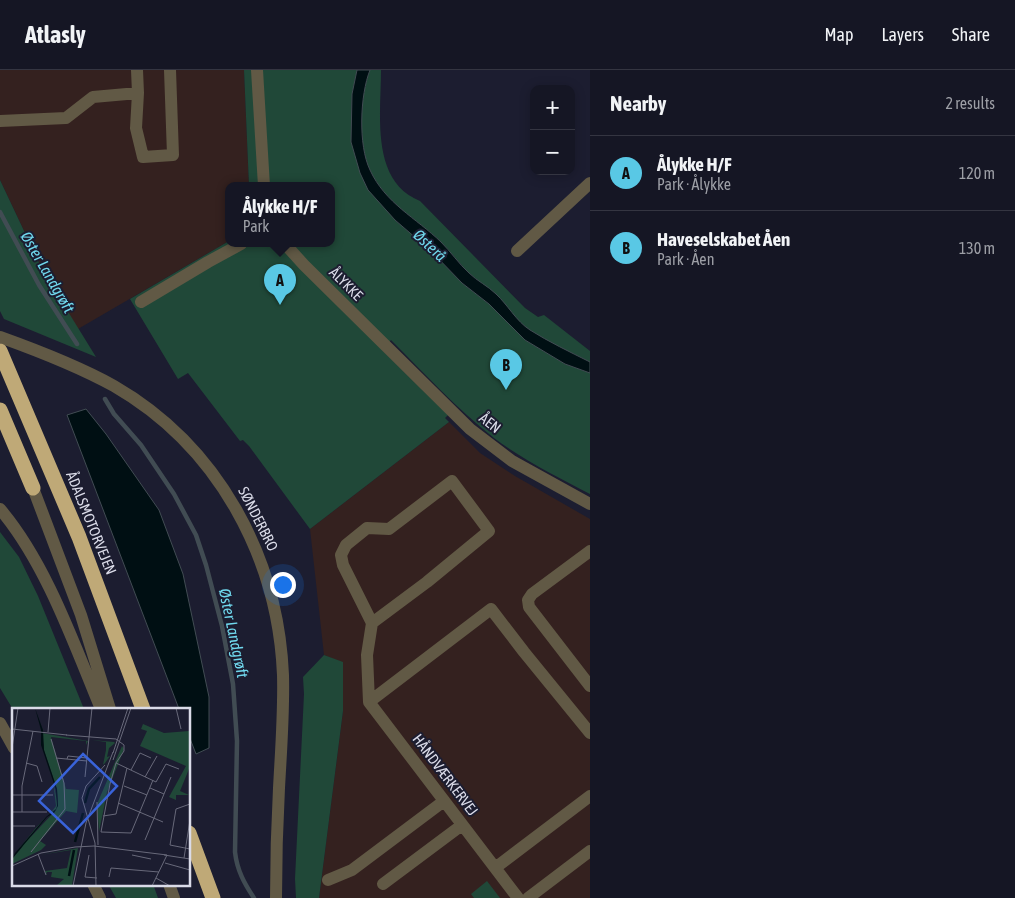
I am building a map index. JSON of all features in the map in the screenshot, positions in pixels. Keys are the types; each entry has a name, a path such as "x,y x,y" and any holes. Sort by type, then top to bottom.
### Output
{"highway":[{"name":"ÅDALSMOTORVEJEN","path":"0,351 79,537 143,708"},
{"path":"0,410 33,488"},
{"path":"190,836 213,898"}],"street":[{"path":"137,70 136,128 143,157 173,155 170,70"},
{"path":"257,70 264,182"},
{"path":"0,121 66,118 93,97 138,93"},
{"path":"517,251 590,183"},
{"path":"141,302 237,247"},
{"name":"ÅLYKKE","path":"288,247 385,346"},
{"name":"SØNDERBRO","path":"0,337 88,372 116,387 158,416 197,454 214,474 236,507 252,539 264,569 272,597 279,633 282,674 282,732 276,898"},
{"name":"ÅEN","path":"385,346 470,429 512,460 590,504"},
{"path":"369,702 367,655 372,623 342,565 341,555 346,545 367,528 389,529 452,481 489,531 427,582 372,623"},
{"path":"33,488 81,616 110,708"},
{"path":"0,509 40,571 64,621 101,708"},
{"path":"590,551 532,594 528,600 529,607 590,686"},
{"path":"369,702 491,609 590,733"},
{"name":"HÅNDVÆRKERVEJ","path":"369,702 518,898"},
{"path":"0,724 12,745"},
{"path":"495,868 590,796"},
{"path":"328,880 352,870 444,801"},
{"path":"383,884 462,825"},
{"path":"528,898 590,851"},
{"path":"94,886 100,898"}],"shaded area":[{"path":"0,70 244,70 249,182 225,182 225,243 78,329 43,271 0,180"},
{"path":"449,422 480,453 515,476 590,519 590,898 319,898 343,711 343,663 324,655 310,529"}],"green space":[{"path":"244,70 357,70 352,94 351,142 395,220 432,252 462,283 489,304 525,340 565,364 590,373 590,494 529,461 494,438 454,403 391,340 382,350 448,415 445,418 449,422 310,529 249,446 243,440 240,441 188,373 178,379 130,299 225,243 225,247 335,247 335,182 249,182"},
{"path":"370,70 381,70 380,126 382,144 386,162 393,178 404,191 420,201 525,308 538,317 544,315 590,351 590,362 549,342 515,318 469,273 441,242 392,201 376,182 366,160 362,134 362,106"},
{"path":"0,180 43,271 96,357 4,319 0,311"},
{"path":"0,532 19,557 38,596 84,708 12,708 0,688"},
{"path":"324,655 343,662 343,711 319,898 296,898 295,879 304,694 303,677"},
{"path":"487,881 500,898 474,898 471,894"},
{"path":"109,886 154,886 158,898 116,898"}],"water":[{"name":"Østerå","path":"357,70 370,70 362,106 362,134 366,160 376,182 392,201 441,242 472,276 490,288 516,318 530,330 545,339 590,362 590,373 565,364 525,340 489,304 462,283 432,252 395,220 368,190 360,173 351,142 352,94"},
{"path":"86,409 106,434 159,510 183,574 209,697 209,748 196,754 190,739 190,708 179,708 67,415"}],"waterway":[{"name":"Øster Landgrøft","path":"0,212 39,285 77,344"},
{"name":"Øster Landgrøft","path":"105,399 114,414 141,445 174,494 196,535 206,565 222,626 233,684 237,741 235,852 237,865 254,898"}],"place":[{"name":"Ålykke H/F","path":"280,305"},
{"name":"Haveselskabet Åen","path":"506,390"}]}
